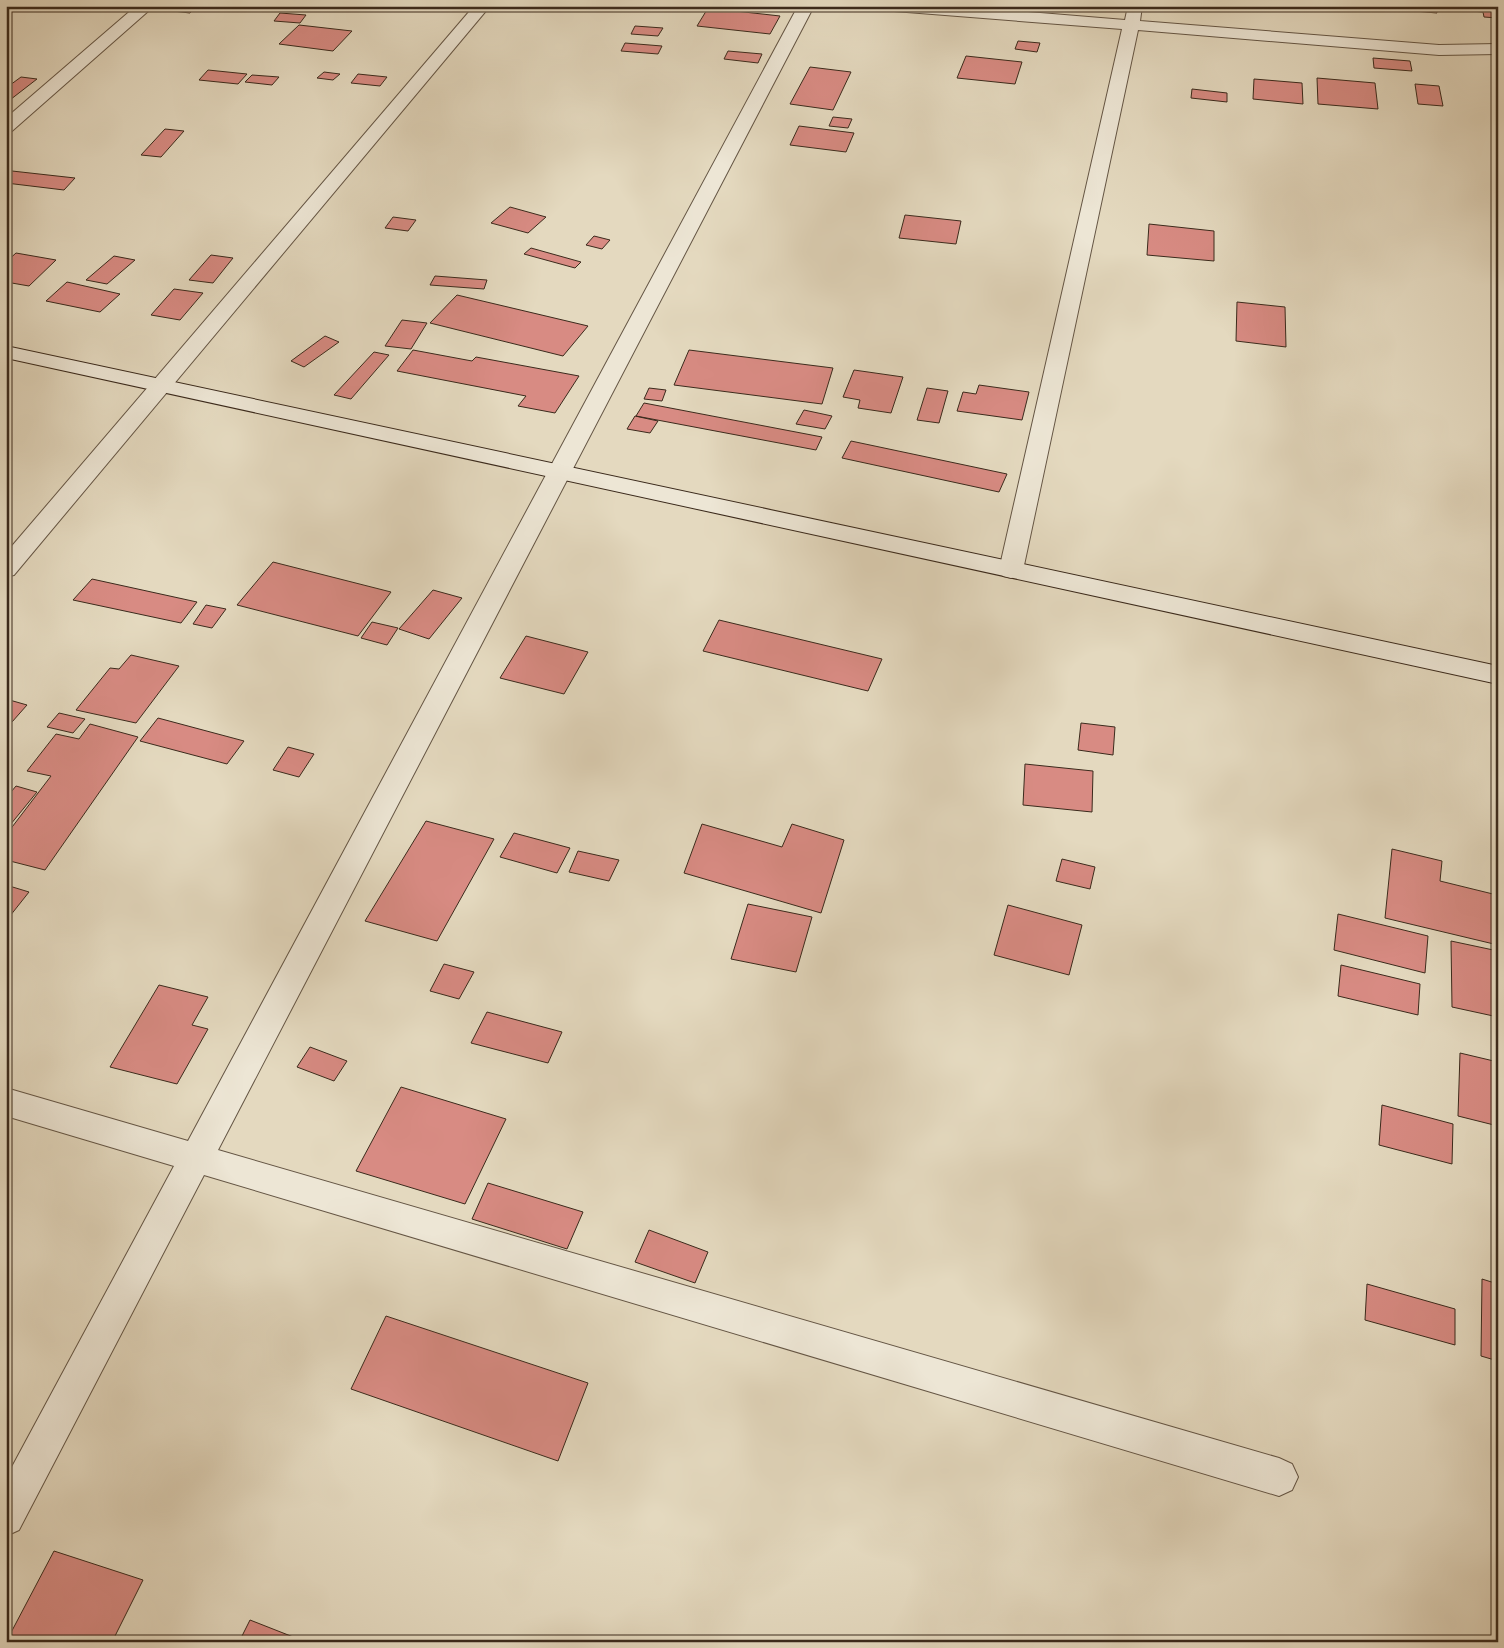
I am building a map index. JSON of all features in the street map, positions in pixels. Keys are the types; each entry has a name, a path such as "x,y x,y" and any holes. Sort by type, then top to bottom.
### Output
{"street":[{"path":"6,126 146,6"},
{"path":"6,569 482,6"},
{"path":"6,1517 806,6"},
{"path":"894,6 1134,16 1439,50 1498,49"},
{"path":"1011,570 1134,16"},
{"path":"6,352 1498,675"},
{"path":"6,1102 1279,1477"}],"building":[{"path":"179,6 197,6 190,13 173,11"},
{"path":"1413,6 1498,6 1498,18 1484,17 1483,12 1436,8 1437,13 1414,11"},
{"path":"708,8 780,16 770,34 697,26"},
{"path":"280,13 306,15 300,23 274,21"},
{"path":"299,25 352,31 333,51 279,44"},
{"path":"635,26 663,28 658,36 631,34"},
{"path":"1018,41 1040,43 1037,52 1015,49"},
{"path":"625,43 662,46 658,54 621,51"},
{"path":"728,51 762,54 758,63 724,59"},
{"path":"966,56 1022,62 1015,84 957,78"},
{"path":"1373,58 1410,61 1412,71 1374,68"},
{"path":"810,67 851,72 833,110 790,104"},
{"path":"208,70 247,74 238,84 199,80"},
{"path":"324,72 340,74 333,80 317,78"},
{"path":"358,74 387,77 380,86 351,83"},
{"path":"252,75 279,77 272,85 245,82"},
{"path":"21,77 37,79 6,103 6,88"},
{"path":"1317,78 1375,83 1378,109 1318,104"},
{"path":"1254,79 1302,83 1303,104 1253,99"},
{"path":"1415,84 1439,86 1443,106 1418,104"},
{"path":"1192,89 1227,93 1227,102 1191,98"},
{"path":"833,117 852,119 848,128 829,126"},
{"path":"799,126 854,133 846,152 790,145"},
{"path":"165,129 184,131 161,157 141,155"},
{"path":"12,171 75,178 64,190 6,183 6,177"},
{"path":"510,207 546,217 528,233 491,223"},
{"path":"905,215 961,221 956,244 899,238"},
{"path":"393,217 416,220 408,231 385,228"},
{"path":"1149,224 1214,231 1214,261 1147,255"},
{"path":"594,236 610,240 602,249 586,245"},
{"path":"531,248 581,262 575,268 524,254"},
{"path":"16,253 56,260 29,286 6,282 6,262"},
{"path":"211,255 233,258 213,283 189,280"},
{"path":"114,256 135,260 107,284 86,280"},
{"path":"435,276 487,280 484,289 430,285"},
{"path":"67,282 120,294 100,312 46,301"},
{"path":"174,289 203,293 180,320 151,315"},
{"path":"457,295 588,326 563,356 430,323"},
{"path":"1237,302 1285,307 1286,347 1236,341"},
{"path":"402,320 427,323 411,349 385,346"},
{"path":"325,336 339,342 304,367 291,361"},
{"path":"413,350 472,361 476,357 579,376 555,413 518,406 526,396 397,371"},
{"path":"689,350 833,368 822,404 674,385"},
{"path":"374,352 389,355 351,399 334,395"},
{"path":"854,370 903,377 891,413 858,408 860,400 843,397"},
{"path":"979,385 1029,392 1022,420 957,411 963,392 976,394"},
{"path":"649,388 666,390 662,401 644,399"},
{"path":"927,388 948,391 939,423 917,420"},
{"path":"644,403 822,437 816,450 636,416"},
{"path":"804,410 832,416 825,429 796,424"},
{"path":"635,416 658,421 650,433 627,429"},
{"path":"851,441 1007,474 999,492 842,458"},
{"path":"273,562 391,592 358,636 237,605"},
{"path":"92,579 197,602 181,623 73,600"},
{"path":"433,590 462,598 429,639 399,629"},
{"path":"206,605 226,609 212,628 193,624"},
{"path":"719,620 882,659 868,691 703,651"},
{"path":"372,622 398,628 387,645 361,638"},
{"path":"526,636 588,652 564,694 500,678"},
{"path":"131,655 179,666 136,723 76,710 110,668 119,669"},
{"path":"6,699 27,705 12,722 6,721"},
{"path":"59,713 85,719 73,733 47,727"},
{"path":"158,718 244,741 227,764 140,741"},
{"path":"1081,723 1115,727 1113,755 1078,750"},
{"path":"90,724 138,737 45,870 6,860 6,835 51,776 27,771 56,734 79,739"},
{"path":"288,747 314,754 299,777 273,770"},
{"path":"1025,764 1093,771 1092,812 1023,805"},
{"path":"16,786 37,792 6,830 6,798"},
{"path":"426,821 494,839 437,941 365,921"},
{"path":"702,824 782,847 792,824 844,840 821,913 684,873"},
{"path":"514,833 570,848 557,873 500,857"},
{"path":"1392,849 1442,861 1440,881 1497,895 1498,872 1498,945 1385,918"},
{"path":"578,851 619,860 609,881 569,872"},
{"path":"1062,859 1095,867 1090,889 1056,881"},
{"path":"6,885 29,892 6,921"},
{"path":"748,904 812,917 796,972 731,959"},
{"path":"1008,905 1082,925 1069,975 994,955"},
{"path":"1338,914 1428,936 1425,973 1334,950"},
{"path":"1451,941 1498,951 1498,1017 1452,1007"},
{"path":"444,964 474,972 459,999 430,991"},
{"path":"1341,965 1420,984 1418,1015 1338,996"},
{"path":"159,985 208,997 192,1025 208,1029 177,1084 110,1067"},
{"path":"487,1012 562,1032 548,1063 471,1043"},
{"path":"310,1047 347,1061 334,1081 297,1067"},
{"path":"1460,1053 1498,1062 1498,1126 1458,1116"},
{"path":"401,1087 506,1119 465,1204 356,1171"},
{"path":"1382,1105 1453,1124 1452,1164 1379,1145"},
{"path":"488,1183 583,1212 567,1249 472,1219"},
{"path":"649,1230 708,1252 695,1283 635,1262"},
{"path":"1482,1279 1498,1284 1498,1361 1481,1356"},
{"path":"1367,1284 1455,1309 1455,1345 1365,1320"},
{"path":"386,1316 588,1383 558,1461 351,1389"},
{"path":"54,1551 143,1580 112,1642 6,1642"},
{"path":"250,1620 306,1642 239,1642"}]}
